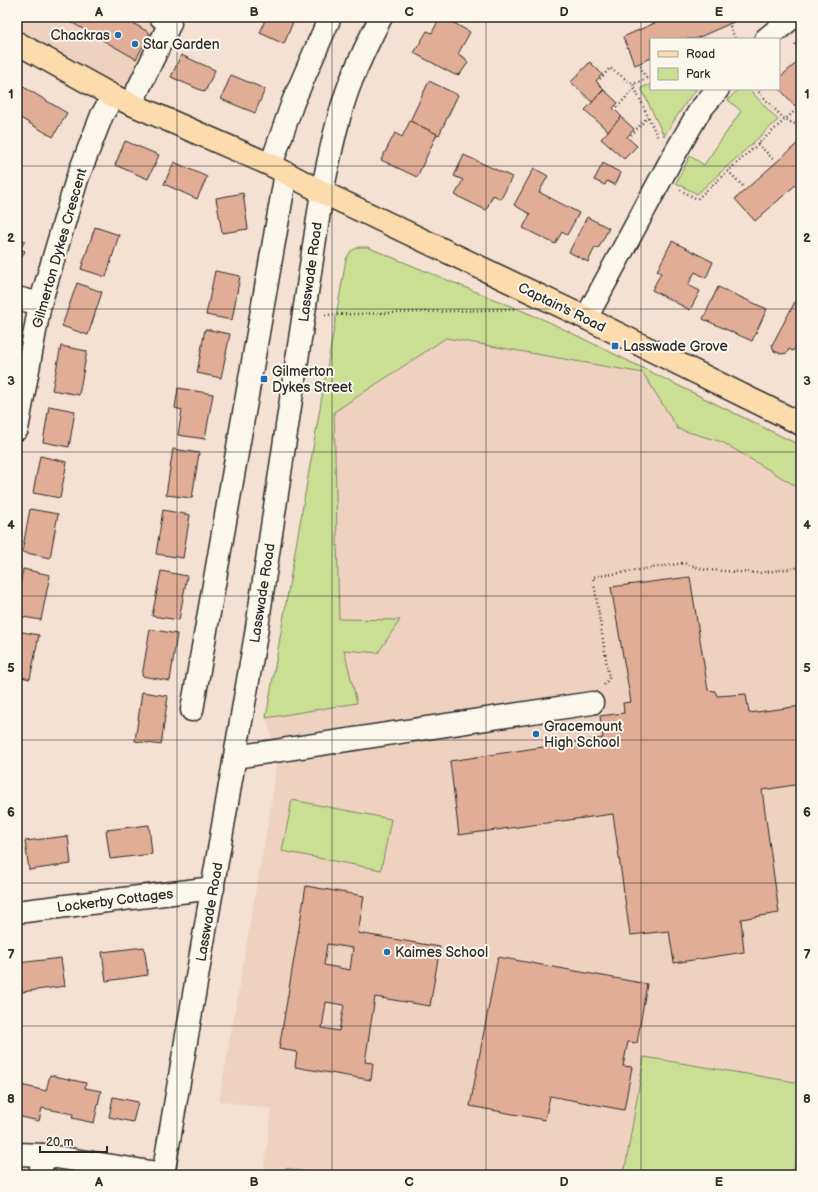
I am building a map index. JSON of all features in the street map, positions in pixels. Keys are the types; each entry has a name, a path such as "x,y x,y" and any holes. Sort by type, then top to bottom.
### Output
{"main road":[{"path":"17,43 122,100 279,169 322,192"},
{"name":"Captain's Road","path":"322,192 586,318 801,424"}],"street":[{"name":"Gilmerton Dykes Crescent","path":"17,429 40,304 77,179 102,115 122,100 170,23 161,17"},
{"path":"192,710 279,169 293,102 330,17"},
{"name":"Lasswade Road","path":"163,1174 256,634 322,192 338,124 351,82 367,43 381,17"},
{"path":"767,38 793,17"},
{"path":"586,318 660,180 700,110 717,90"},
{"path":"17,298 40,304"},
{"path":"235,757 592,703"},
{"name":"Lockerby Cottages","path":"17,912 213,888"},
{"path":"17,1154 41,1165 163,1174"}],"path":[{"path":"730,26 735,38"},
{"path":"640,66 646,79"},
{"path":"600,79 610,68 633,84 659,140 677,150"},
{"path":"633,84 650,77"},
{"path":"617,107 635,88"},
{"path":"757,90 784,120 801,126"},
{"path":"660,180 697,199 798,108"},
{"path":"631,135 648,117"},
{"path":"758,144 774,160"},
{"path":"728,171 744,187"},
{"path":"304,315 517,309"},
{"path":"592,703 608,678 593,577 684,563 706,570 760,573 801,567"}],"shaded area":[{"path":"17,17 168,17 139,100 17,32"},
{"name":"Gracemount High School","path":"547,321 801,444 801,1175 263,1175 272,1109 219,1101 274,787 277,751 266,718 335,323"}],"green space":[{"path":"650,84 650,90 696,90 689,98 664,136 641,88"},
{"path":"737,90 750,90 778,120 697,194 676,183 690,156 704,165 741,111 728,100"},
{"path":"359,247 367,247 547,321 801,446 801,489 722,442 678,429 643,373 446,338 334,412 339,619 400,620 378,653 344,650 357,703 266,718 346,259 351,251"},
{"path":"292,800 391,819 381,870 282,851"},
{"path":"644,1057 801,1083 801,1129 793,1175 624,1175"},
{"path":"285,1168 323,1175 283,1175"}],"building":[{"path":"62,17 122,17 150,33 136,59"},
{"path":"266,17 295,17 284,44 260,33"},
{"path":"440,17 443,17 470,32 458,54 465,58 468,63 460,74 455,75 414,53 427,31 432,33"},
{"path":"668,17 745,17 697,38 650,38 650,58 635,65 623,37"},
{"path":"181,55 215,70 205,92 171,77"},
{"path":"801,59 801,106 798,103 795,106 780,89 780,77"},
{"path":"590,62 602,74 596,81 604,89 592,102 571,82"},
{"path":"231,75 265,89 255,113 221,99"},
{"path":"429,81 458,95 439,135 410,121"},
{"path":"17,83 67,113 53,137 17,116"},
{"path":"604,90 618,103 613,108 622,117 608,131 585,110"},
{"path":"621,117 634,129 627,137 637,146 624,159 601,139"},
{"path":"410,121 437,134 417,177 381,160 395,133 402,137"},
{"path":"125,141 159,155 148,179 115,165"},
{"path":"799,142 801,144 801,180 755,221 735,199"},
{"path":"464,155 512,177 501,199 493,195 486,210 455,195 463,180 454,176"},
{"path":"174,162 207,177 197,199 164,184"},
{"path":"603,163 621,173 615,185 607,181 605,185 594,180"},
{"path":"534,168 548,176 539,192 579,213 567,235 562,232 555,244 523,228 530,214 514,205"},
{"path":"243,193 248,229 222,233 216,198"},
{"path":"587,217 609,228 598,249 595,247 588,262 569,252"},
{"path":"95,227 119,235 106,277 81,269"},
{"path":"17,236 25,241 20,249 25,251 17,266"},
{"path":"672,241 713,262 706,278 695,272 688,285 700,291 690,310 652,290 661,273 657,271"},
{"path":"215,271 240,276 232,320 206,315"},
{"path":"77,283 102,292 88,335 62,326"},
{"path":"718,287 767,309 752,341 703,319"},
{"path":"797,298 801,300 801,351 795,348 793,351 789,349 787,353 782,354 774,351 772,345"},
{"path":"205,329 230,334 221,378 197,373"},
{"path":"61,346 87,351 79,395 52,390"},
{"path":"178,388 213,394 205,439 178,435 182,410 175,408"},
{"path":"49,406 75,411 69,447 43,442"},
{"path":"173,449 199,453 192,498 166,495"},
{"path":"40,456 67,462 60,498 33,493"},
{"path":"30,509 58,514 50,558 22,552"},
{"path":"163,510 190,515 183,558 156,554"},
{"path":"23,569 50,575 41,620 17,616 17,600"},
{"path":"161,571 187,576 179,620 152,616"},
{"name":"Gracemount High School","path":"690,577 708,690 715,691 717,696 746,694 749,713 801,706 801,784 762,790 779,913 741,919 744,952 674,963 669,931 630,935 613,814 459,835 450,761 603,738 600,716 624,713 623,703 631,702 611,587"},
{"path":"150,629 177,634 170,681 142,676"},
{"path":"17,631 39,635 30,679 17,676"},
{"path":"142,692 168,696 161,745 135,741"},
{"path":"149,825 152,854 110,859 106,830"},
{"path":"68,836 71,864 29,870 25,841"},
{"path":"306,886 364,896 358,933 440,947 430,1006 375,997 365,1062 373,1063 371,1080 295,1067 297,1052 279,1049","holes":["327,944 353,948 350,970 324,965","326,1002 344,1005 339,1031 322,1028"]},
{"path":"144,947 148,975 106,981 102,952"},
{"path":"498,957 647,984 637,1043 628,1042 623,1066 632,1067 624,1110 550,1096 545,1120 470,1106"},
{"path":"61,958 65,986 22,992 18,963"},
{"path":"50,1075 86,1083 85,1088 101,1091 94,1123 72,1118 73,1114 42,1108 39,1121 17,1116 17,1084 46,1091"},
{"path":"113,1097 138,1102 133,1122 109,1117"}],"place":[{"name":"Chackras","path":"118,35"},
{"name":"Star Garden","path":"135,44"},
{"name":"Lasswade Grove","path":"615,346"},
{"name":"Gilmerton Dykes Street","path":"264,379"},
{"name":"Gracemount High School","path":"536,734"},
{"name":"Kaimes School","path":"387,952"}]}
